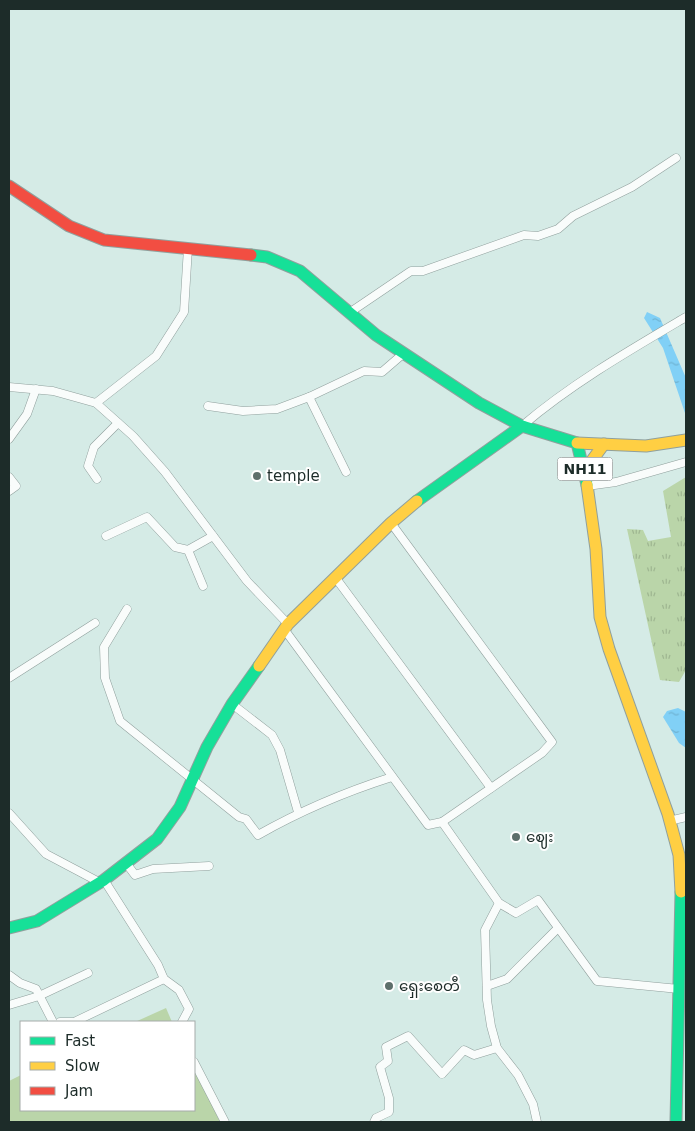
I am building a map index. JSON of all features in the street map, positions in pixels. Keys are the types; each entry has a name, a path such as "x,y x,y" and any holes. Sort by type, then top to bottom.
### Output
{"main road":[{"name":"NH11","path":"9,186 70,226 104,240 268,257 300,271 376,335 479,403 522,426 577,443 586,470 596,549 600,616 609,649 670,821 680,855 676,1122"},
{"path":"9,928 37,921 102,881 157,839 180,807 207,747 232,704 286,626 391,523 424,495 522,426"},
{"path":"577,443 675,443 686,440"},
{"path":"586,470 604,444"}],"street":[{"path":"350,313 411,271 423,271 524,235 538,236 558,229 572,216 632,187 676,158"},
{"path":"96,403 156,356 184,312 188,248"},
{"path":"522,426 545,406 651,337 686,318"},
{"path":"208,406 243,411 277,409 309,397 364,371 382,372 404,353"},
{"path":"9,386 53,391 96,403 134,436 165,472 247,581 286,626 428,825 442,822 542,753 552,742 391,523"},
{"path":"9,439 27,414 36,389"},
{"path":"309,397 346,472"},
{"path":"97,479 88,466 94,448 118,423"},
{"path":"588,486 616,482 686,462"},
{"path":"9,477 16,486 9,491"},
{"path":"106,536 147,517 175,547 188,550 213,536"},
{"path":"188,550 203,586"},
{"path":"336,577 492,788"},
{"path":"127,609 104,647 105,678 120,720 239,817 246,819 258,835 298,812 342,793 392,777"},
{"path":"9,678 95,623"},
{"path":"232,704 272,735 280,750 298,812"},
{"path":"9,813 46,854 102,881 158,965 164,979 179,990 189,1009 183,1021"},
{"path":"670,821 686,817"},
{"path":"442,822 499,903 516,913 538,900 597,981 679,989"},
{"path":"126,863 135,875 153,869 209,866"},
{"path":"499,903 485,930 491,1026 497,1048 518,1074 533,1104 537,1122"},
{"path":"487,986 507,980 558,928"},
{"path":"9,1005 39,996 88,973"},
{"path":"9,975 20,983 36,989 52,1021"},
{"path":"76,1021 164,979"},
{"path":"374,1122 376,1118 389,1112 389,1098 380,1066 388,1061 386,1047 408,1036 442,1074 464,1050 474,1055 497,1048"},
{"path":"195,1064 225,1122"}],"green space":[{"path":"686,477 686,670 679,682 660,680 627,529 643,530 648,541 671,537 663,491"},
{"path":"166,1008 172,1021 137,1021"},
{"path":"195,1069 220,1122 9,1122 9,1081 20,1076 20,1111 195,1111"}],"water":[{"path":"647,312 660,318 686,378 686,416 663,348 644,318"},
{"path":"678,708 686,712 686,748 679,743 663,717 667,711"}],"traffic: fast":[{"path":"251,255 267,257 300,271 376,335 479,403 522,426 577,443 587,485"},
{"path":"417,501 522,426"},
{"path":"9,928 37,921 104,880 157,839 180,807 207,747 232,704 259,666"},
{"path":"676,1122 681,892"}],"traffic: slow":[{"path":"577,443 646,446 686,440"},
{"path":"585,470 604,444"},
{"path":"587,485 596,549 600,617 609,649 668,814 679,855 681,892"},
{"path":"259,666 288,624 391,523 417,501"}],"traffic: jam":[{"path":"9,186 69,226 104,240 251,255"}],"place":[{"name":"temple","path":"257,476"},
{"name":"ဈေး","path":"516,837"},
{"name":"ရှေးစေတီ","path":"389,986"}]}
